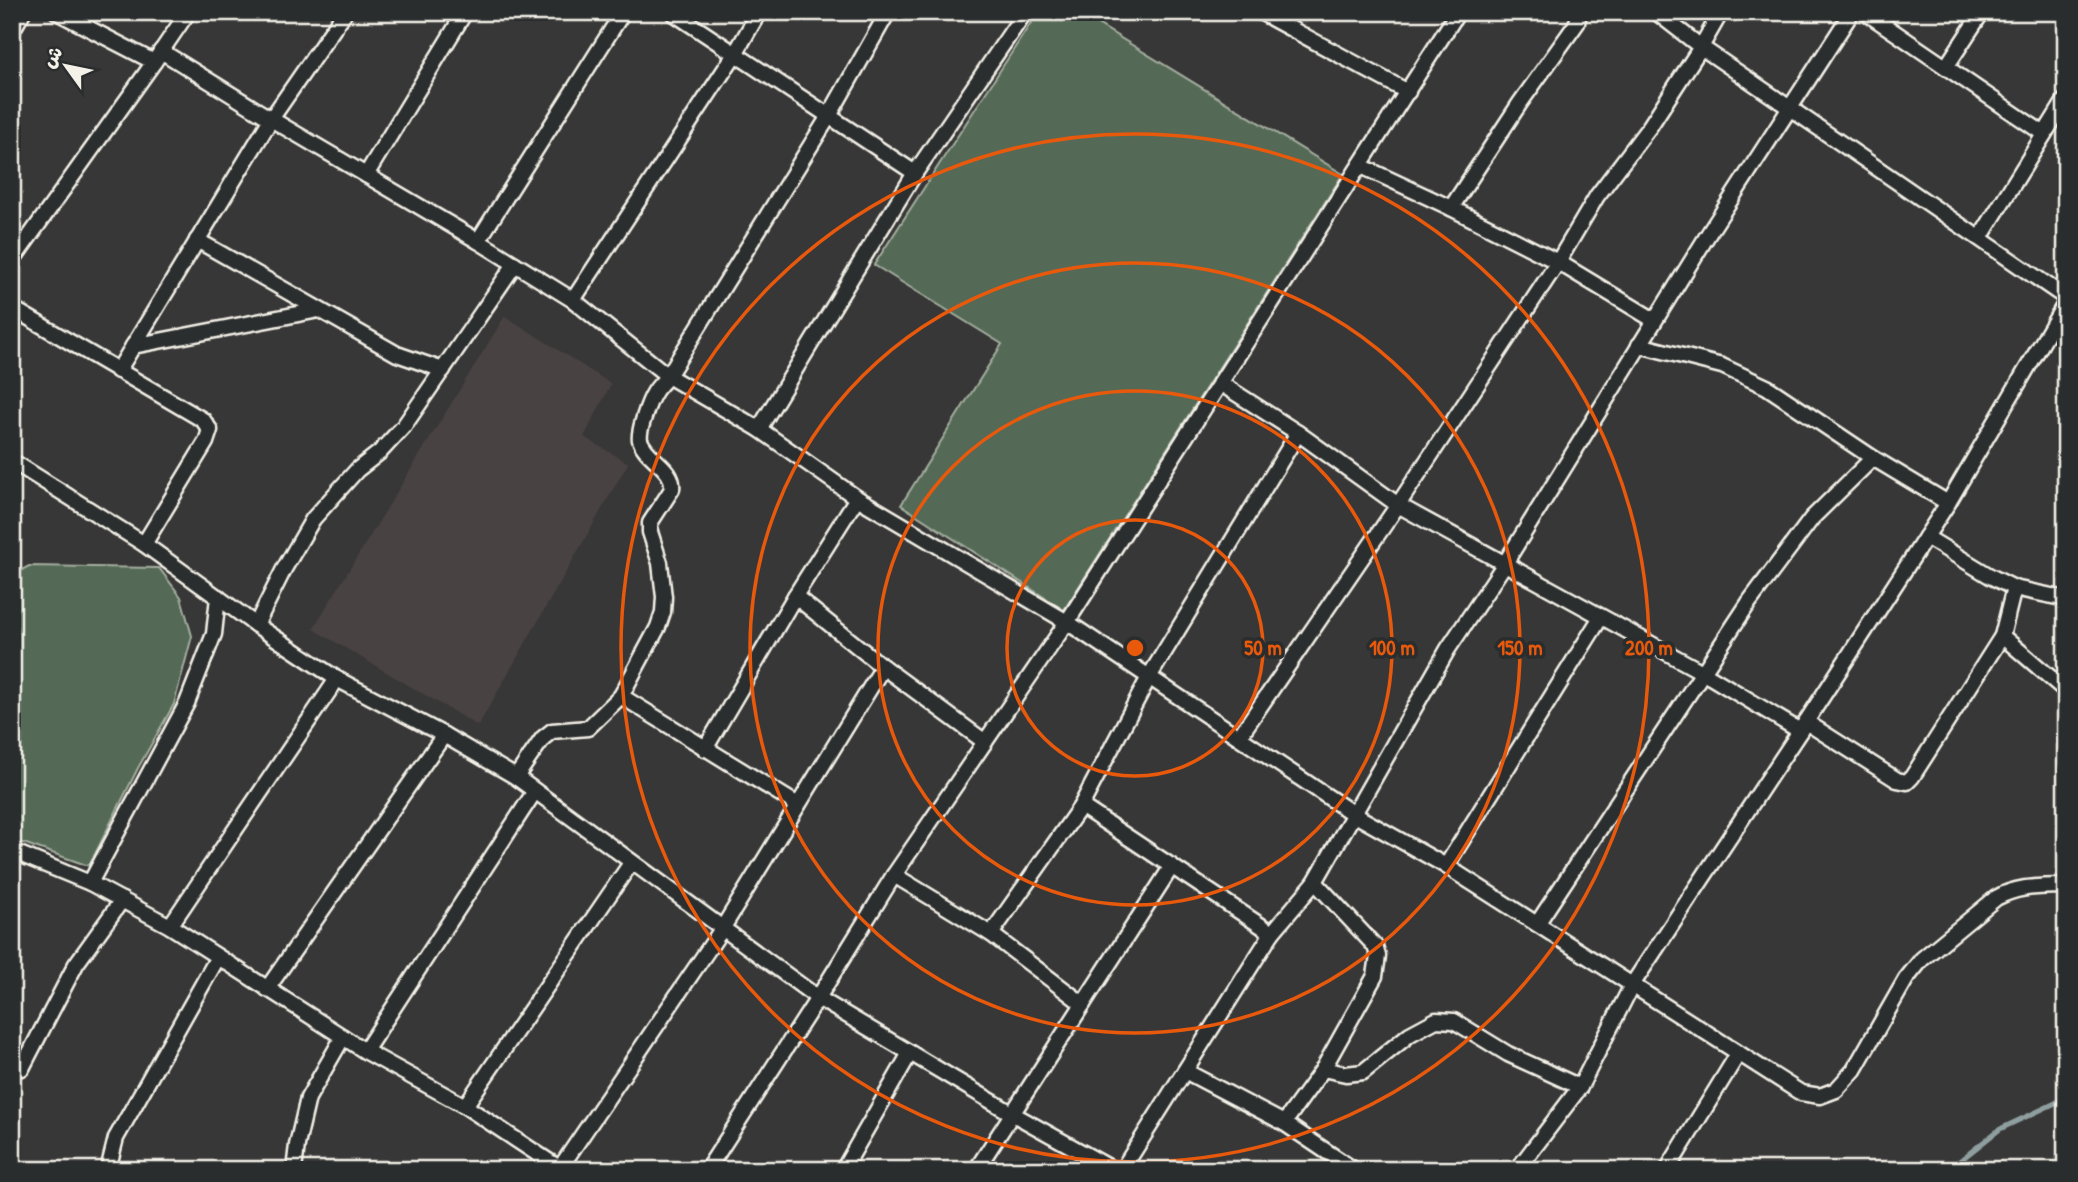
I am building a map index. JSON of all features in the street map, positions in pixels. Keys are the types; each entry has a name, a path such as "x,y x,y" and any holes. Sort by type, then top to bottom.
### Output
{"street":[{"path":"12,31 23,12"},
{"path":"57,12 157,57 271,119 478,240 573,300 668,376 759,429 857,498 1067,622 1355,815 1446,866 1801,1093 1820,1096 1836,1090 1854,1070 1906,979 1922,959 1996,898 2009,890 2023,887 2066,886"},
{"path":"12,261 188,12"},
{"path":"118,371 271,119 345,12"},
{"path":"366,175 466,12"},
{"path":"478,240 623,12"},
{"path":"672,12 915,173"},
{"path":"573,300 759,12"},
{"path":"516,777 542,738 552,731 588,728 621,696 658,627 663,612 663,581 650,523 672,489 673,483 671,476 640,440 640,430 654,393 668,376 829,117 888,12"},
{"path":"759,429 915,173 1025,12"},
{"path":"1260,12 1408,92"},
{"path":"706,1170 894,875 1067,622 1458,12"},
{"path":"1451,208 1577,23 1579,12"},
{"path":"1517,1170 1580,1087 1632,985 1948,503 2066,300 1702,47 1656,12"},
{"path":"1239,737 1398,505 1558,262 1597,196 1650,126 1702,47 1721,12"},
{"path":"1122,1170 1272,933 1315,882 1448,649 1504,565 1654,320 1852,12"},
{"path":"1865,12 2044,134"},
{"path":"1946,67 1982,12"},
{"path":"1980,238 2066,99"},
{"path":"1361,166 1558,262 1654,320"},
{"path":"197,240 397,354 443,370"},
{"path":"256,625 313,519 357,470 380,452 404,426 515,264"},
{"path":"133,346 319,310"},
{"path":"13,312 202,420 210,430 206,442 144,544"},
{"path":"1639,345 1721,366 1767,387 1873,458 1948,503"},
{"path":"1220,383 1298,433 1398,505 1897,780 1907,782 1912,777 2002,636 2014,588"},
{"path":"991,934 1081,806 1149,677 1298,433"},
{"path":"1537,925 1750,601 1812,518 1873,458"},
{"path":"12,461 144,544 256,625 337,679 444,735 516,777 818,998 1013,1114 1114,1170"},
{"path":"705,749 794,596 857,498"},
{"path":"1926,537 2014,588 2066,599"},
{"path":"794,596 883,667 985,742"},
{"path":"90,883 187,703 214,634 218,597"},
{"path":"1446,866 1601,617"},
{"path":"2002,636 2066,691"},
{"path":"12,851 90,883 170,926 365,1051 465,1106 561,1169 722,929 883,667"},
{"path":"170,926 337,679"},
{"path":"621,696 798,805"},
{"path":"267,989 444,735"},
{"path":"365,1051 535,791"},
{"path":"1081,806 1272,933"},
{"path":"465,1106 631,863"},
{"path":"975,1170 1172,866"},
{"path":"894,875 991,934 1083,1004"},
{"path":"1284,1123 1323,1069 1375,976 1378,957 1375,946 1315,882"},
{"path":"22,1068 76,964 122,900"},
{"path":"108,1170 116,1138 218,957"},
{"path":"1323,1069 1346,1074 1363,1072 1410,1034 1436,1020 1454,1021 1508,1054 1580,1087"},
{"path":"294,1170 308,1098 343,1037"},
{"path":"843,1170 910,1054"},
{"path":"1668,1170 1738,1054"},
{"path":"1185,1071 1284,1123 1354,1170"}],"shaded area":[{"path":"505,316 611,384 584,437 628,463 478,726 313,629"}],"green space":[{"path":"1038,12 1078,12 1343,174 1064,610 901,505 1002,344 874,265"},
{"path":"29,566 159,568 181,597 192,636 174,704 138,768 89,866 12,839 12,575"}],"waterway":[{"path":"1948,1170 2000,1129 2066,1098"}]}
